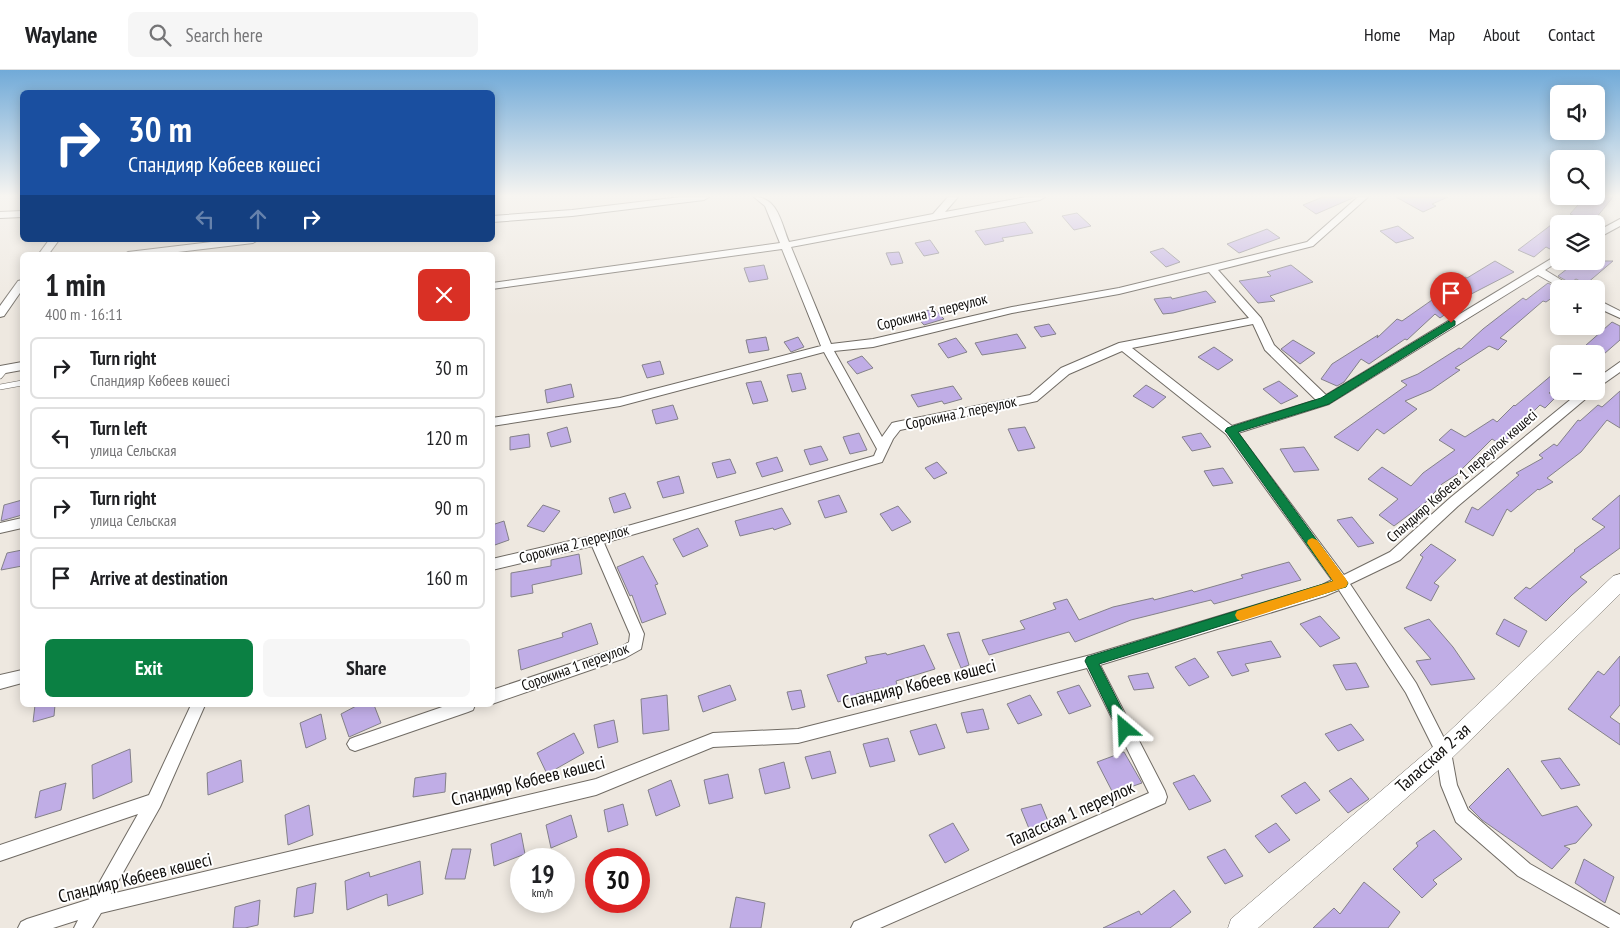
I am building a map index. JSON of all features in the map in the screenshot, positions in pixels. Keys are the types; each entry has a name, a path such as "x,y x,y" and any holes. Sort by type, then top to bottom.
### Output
{"street":[{"path":"783,237 827,348 883,450"},
{"path":"495,286 824,237"},
{"name":"Сорокина 3 переулок","path":"495,422 620,402 827,348 873,343 1012,310 1119,290 1310,244 1318,237"},
{"path":"153,252 236,242"},
{"path":"1230,431 1325,401 1550,262"},
{"path":"1211,268 1257,320 1269,347 1325,401"},
{"path":"1537,270 1555,280"},
{"path":"0,314 20,286"},
{"path":"1605,307 1620,315"},
{"name":"Сорокина 2 переулок","path":"495,564 596,540 878,459 888,437 896,426 1033,398 1065,371 1123,346 1233,323 1257,320"},
{"path":"1123,346 1230,431 1342,583 1411,688 1443,752 1449,785 1462,816 1524,870 1620,924"},
{"path":"1605,378 1620,366"},
{"path":"2,372 20,367"},
{"name":"Спандияр Көбеев 1 переулок көшесі","path":"1325,590 1395,556 1454,502 1578,400"},
{"path":"0,528 20,523"},
{"name":"Сорокина 1 переулок","path":"495,696 625,652 636,645 637,634 596,540"},
{"name":"Таласская 2-ая","path":"1240,928 1443,752 1620,582"},
{"name":"Спандияр Көбеев көшесі","path":"27,928 95,906 596,786 713,740 798,736 1091,661 1325,590"},
{"name":"Таласская 1 переулок","path":"860,928 1159,797 1091,661"},
{"path":"0,682 20,677"},
{"path":"83,928 154,801 197,707"},
{"path":"355,744 462,707"},
{"path":"0,853 154,801"}],"lane":[{"path":"0,387 20,383"}],"building":[{"path":"979,237 1008,237 1002,238 1004,241 985,245"},
{"path":"1246,237 1280,238 1239,253 1227,244"},
{"path":"1388,237 1414,238 1396,243"},
{"path":"1535,237 1550,237 1550,249 1546,247 1534,257 1518,250"},
{"path":"930,240 939,253 924,256 915,243"},
{"path":"1163,248 1180,262 1166,267 1150,252"},
{"path":"899,252 903,263 891,265 886,253"},
{"path":"1495,261 1514,272 1448,306 1453,309 1440,318 1435,314 1407,340 1405,339 1369,364 1361,359 1344,382 1337,386 1321,379 1332,364 1378,335 1377,338 1397,319 1402,321 1452,286 1449,285 1465,277 1467,278"},
{"path":"1605,261 1613,261 1605,268"},
{"path":"764,265 768,279 749,282 744,268"},
{"path":"1291,265 1313,282 1270,296 1275,301 1258,303 1239,281 1271,276 1267,272"},
{"path":"1566,270 1602,270 1591,280 1565,280 1558,276"},
{"path":"1548,283 1550,284 1550,299 1546,302 1543,301 1500,338 1507,341 1498,350 1489,346 1455,368 1460,370 1431,390 1405,401 1417,409 1384,434 1377,429 1358,451 1334,437 1407,385 1401,381 1418,374 1459,348 1461,349 1523,298 1526,300"},
{"path":"1206,291 1216,302 1173,313 1163,314 1154,299 1171,297 1172,299"},
{"path":"934,308 944,319 924,325 915,315"},
{"path":"1612,322 1620,326 1620,340 1605,353 1605,345 1586,345 1597,335 1605,335 1605,328"},
{"path":"1049,324 1056,334 1041,337 1034,327"},
{"path":"1017,334 1026,348 982,355 975,343"},
{"path":"766,337 769,350 749,353 746,340"},
{"path":"798,337 804,347 791,352 784,342"},
{"path":"956,338 967,352 948,358 938,344"},
{"path":"1293,340 1315,353 1300,364 1281,349"},
{"path":"1214,347 1233,360 1218,370 1198,357"},
{"path":"862,356 873,368 857,374 847,362"},
{"path":"660,361 664,374 647,378 642,365"},
{"path":"801,373 806,389 792,392 787,375"},
{"path":"1550,377 1549,393 1550,400 1553,400 1545,408 1540,405 1513,432 1515,434 1500,444 1492,439 1456,475 1442,484 1426,502 1394,526 1379,515 1398,499 1368,479 1382,467 1411,486 1423,473 1455,450 1439,440 1451,429 1465,437 1493,419 1497,422"},
{"path":"761,381 768,401 753,404 746,383"},
{"path":"1279,381 1298,396 1281,404 1263,389"},
{"path":"571,384 574,397 547,403 545,390"},
{"path":"1146,385 1166,397 1153,408 1133,396"},
{"path":"953,386 962,399 944,404 942,401 918,407 911,395"},
{"path":"1620,391 1620,428 1607,420 1581,452 1547,478 1553,482 1538,489 1511,512 1507,509 1493,536 1465,522 1472,507 1478,510 1519,475 1516,473 1543,458 1539,455 1554,444 1557,446 1578,420 1580,421 1598,405 1602,407"},
{"path":"673,405 678,419 656,424 652,410"},
{"path":"567,427 571,442 551,447 547,433"},
{"path":"1025,427 1035,448 1018,451 1008,429"},
{"path":"859,433 867,450 850,454 843,437"},
{"path":"1201,433 1211,447 1192,451 1182,437"},
{"path":"529,434 530,447 510,450 510,437"},
{"path":"821,446 828,460 810,465 804,450"},
{"path":"1304,447 1319,470 1294,472 1280,449"},
{"path":"777,457 783,471 762,477 756,463"},
{"path":"730,459 736,473 717,478 712,463"},
{"path":"937,462 947,473 934,479 925,468"},
{"path":"1223,468 1233,483 1213,486 1204,471"},
{"path":"679,476 684,493 663,498 657,482"},
{"path":"625,493 631,508 614,513 609,498"},
{"path":"839,495 847,512 825,518 818,501"},
{"path":"1620,495 1620,548 1580,577 1587,582 1546,621 1514,598 1526,587 1530,589 1574,550 1605,527 1592,519"},
{"path":"20,501 20,516 1,521 4,505"},
{"path":"543,505 560,511 544,532 527,526"},
{"path":"898,506 911,522 892,531 880,514"},
{"path":"782,508 791,524 774,530 773,528 740,536 735,521"},
{"path":"1352,517 1374,543 1358,547 1337,520"},
{"path":"504,521 509,540 495,545 495,524"},
{"path":"698,528 708,546 683,557 673,539"},
{"path":"1431,544 1456,560 1434,583 1439,586 1431,601 1406,588 1423,557 1420,555"},
{"path":"20,550 20,566 1,570 7,553"},
{"path":"579,554 582,574 532,585 533,593 511,597 511,573 551,566 551,560"},
{"path":"643,556 658,584 655,585 666,614 642,623 632,595 630,596 617,567"},
{"path":"1289,562 1301,580 1214,604 1211,600 1131,620 1075,642 1069,632 989,655 982,640 1025,629 1020,621 1056,609 1053,603 1067,599 1079,620 1113,607 1153,598 1154,600 1192,590 1194,592 1243,578 1241,575"},
{"path":"1320,616 1340,638 1320,647 1300,624"},
{"path":"1429,619 1453,647 1475,679 1431,685 1416,661 1431,659 1404,628"},
{"path":"1504,619 1527,631 1519,647 1496,634"},
{"path":"591,623 598,644 521,670 518,650 563,637 562,633"},
{"path":"959,632 969,665 961,668 947,634"},
{"path":"1271,641 1281,657 1245,664 1249,671 1232,676 1217,652"},
{"path":"924,645 935,669 896,681 897,685 856,694 857,696 838,702 827,675 867,663 865,657 886,653 887,655"},
{"path":"1620,656 1620,705 1610,717 1620,724 1620,745 1568,709 1598,671 1604,675"},
{"path":"1195,658 1209,677 1189,686 1175,667"},
{"path":"1356,663 1369,687 1346,690 1333,665"},
{"path":"1148,673 1154,688 1134,690 1128,676"},
{"path":"730,685 736,700 703,712 698,696"},
{"path":"1079,685 1091,706 1069,714 1057,692"},
{"path":"801,690 805,707 792,710 787,692"},
{"path":"667,695 669,730 643,734 641,699"},
{"path":"1030,695 1042,715 1018,724 1007,704"},
{"path":"35,707 55,707 54,716 33,722"},
{"path":"354,707 375,707 381,723 349,737 341,714"},
{"path":"983,709 989,729 967,733 961,713"},
{"path":"321,714 326,739 306,748 300,723"},
{"path":"614,720 618,742 598,748 594,725"},
{"path":"936,724 945,748 919,755 910,731"},
{"path":"1351,724 1364,740 1338,751 1325,734"},
{"path":"574,733 584,753 547,774 537,753"},
{"path":"888,738 895,761 870,767 863,744"},
{"path":"130,749 132,782 93,799 92,765"},
{"path":"830,751 836,773 812,779 805,757"},
{"path":"1124,752 1142,783 1113,793 1097,762"},
{"path":"1560,758 1580,785 1561,789 1541,761"},
{"path":"241,760 243,782 208,795 207,773"},
{"path":"784,762 790,788 765,794 759,769"},
{"path":"1508,768 1542,816 1577,806 1592,825 1576,843 1564,846 1570,849 1552,869 1482,820 1469,807"},
{"path":"446,773 445,792 413,797 415,778"},
{"path":"728,774 733,798 709,804 704,780"},
{"path":"1194,775 1211,801 1189,810 1173,783"},
{"path":"1351,778 1369,799 1348,813 1329,791"},
{"path":"671,780 680,806 656,816 648,790"},
{"path":"1305,782 1320,800 1296,814 1281,796"},
{"path":"66,783 61,810 35,818 40,791"},
{"path":"623,804 628,825 608,832 604,810"},
{"path":"1041,804 1050,826 1030,831 1021,809"},
{"path":"309,805 313,835 288,845 285,815"},
{"path":"571,815 577,837 551,848 546,825"},
{"path":"953,823 969,850 945,863 929,835"},
{"path":"1276,823 1290,840 1269,853 1255,836"},
{"path":"1434,830 1462,859 1433,880 1437,884 1422,898 1393,869 1418,846 1416,843"},
{"path":"521,833 524,848 510,848 510,860 494,866 491,844"},
{"path":"452,849 471,849 465,879 445,879"},
{"path":"1225,849 1243,876 1225,884 1207,857"},
{"path":"1584,859 1614,877 1605,903 1575,883"},
{"path":"420,861 423,894 388,906 387,894 347,910 345,881 369,872 370,877"},
{"path":"1364,882 1400,912 1388,928 1313,928 1334,908 1340,914"},
{"path":"316,883 313,913 294,917 297,888"},
{"path":"1174,890 1191,912 1170,928 1103,928 1139,911 1141,915"},
{"path":"736,897 765,903 761,928 730,928"},
{"path":"260,900 258,925 233,928 235,907"}],"slow traffic":[{"path":"1241,615 1325,590 1342,583 1312,543"}],"route":[{"path":"1125,729 1091,661 1325,590 1342,583 1230,431 1325,401 1451,323"}]}
